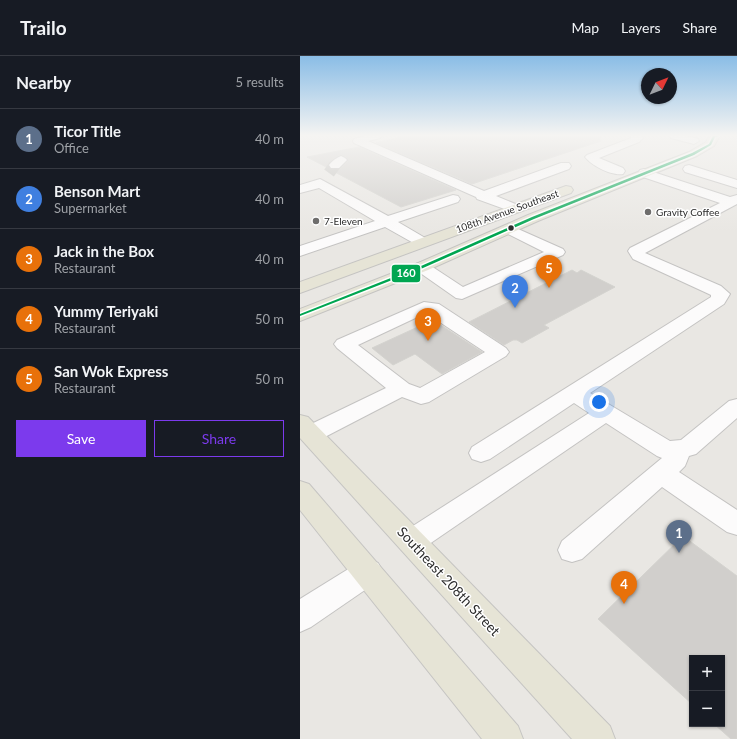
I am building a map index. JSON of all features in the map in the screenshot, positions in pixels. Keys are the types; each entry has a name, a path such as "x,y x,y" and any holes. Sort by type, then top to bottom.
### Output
{"main road":[{"name":"108th Avenue Southeast","path":"598,178 619,171 638,168"},
{"name":"108th Avenue Southeast","path":"300,315 422,267 509,229 641,168"},
{"name":"108th Avenue Southeast","path":"300,288 513,208 577,186"},
{"name":"Southeast 208th Street","path":"305,429 597,739"},
{"path":"300,491 505,739"}],"lane":[{"path":"300,189 320,184 333,168"},
{"path":"419,168 513,208"},
{"path":"482,196 560,168"},
{"path":"611,168 619,171"},
{"path":"645,168 734,200"},
{"path":"689,169 737,184"},
{"path":"320,184 422,242"},
{"path":"300,251 453,199"},
{"path":"481,453 718,300 721,294 715,290 639,256 636,251 734,200"},
{"path":"422,267 462,294 557,252 509,229"},
{"path":"305,429 401,389 421,396 499,352 433,308 424,307 344,344 401,389"},
{"path":"574,393 666,450 687,448 737,406"},
{"path":"412,541 605,413"},
{"path":"572,550 676,460 677,449"},
{"path":"661,473 737,524"},
{"path":"300,617 368,572"}],"building":[{"path":"406,168 456,190 401,207 331,170"},
{"path":"434,168 520,168 472,184"},
{"path":"572,270 577,273 581,270 615,287 544,325 549,328 522,343 517,340 513,340 504,345 469,322"},
{"path":"433,320 482,352 442,374 415,354 393,365 372,348"},
{"path":"683,536 737,576 737,739 731,739 717,727 725,727 725,655 689,655 689,701 598,619"}],"tunnel":[{"path":"329,173 333,168"}],"transit line":[{"name":"160","path":"300,315 422,267 533,218 658,168"}],"place":[{"name":"Gravity Coffee","path":"648,212"},
{"name":"7-Eleven","path":"316,221"},
{"name":"San Wok Express","path":"549,288"},
{"name":"Benson Mart","path":"515,308"},
{"name":"Jack in the Box","path":"428,341"},
{"name":"Ticor Title","path":"679,553"},
{"name":"Yummy Teriyaki","path":"624,604"}]}
